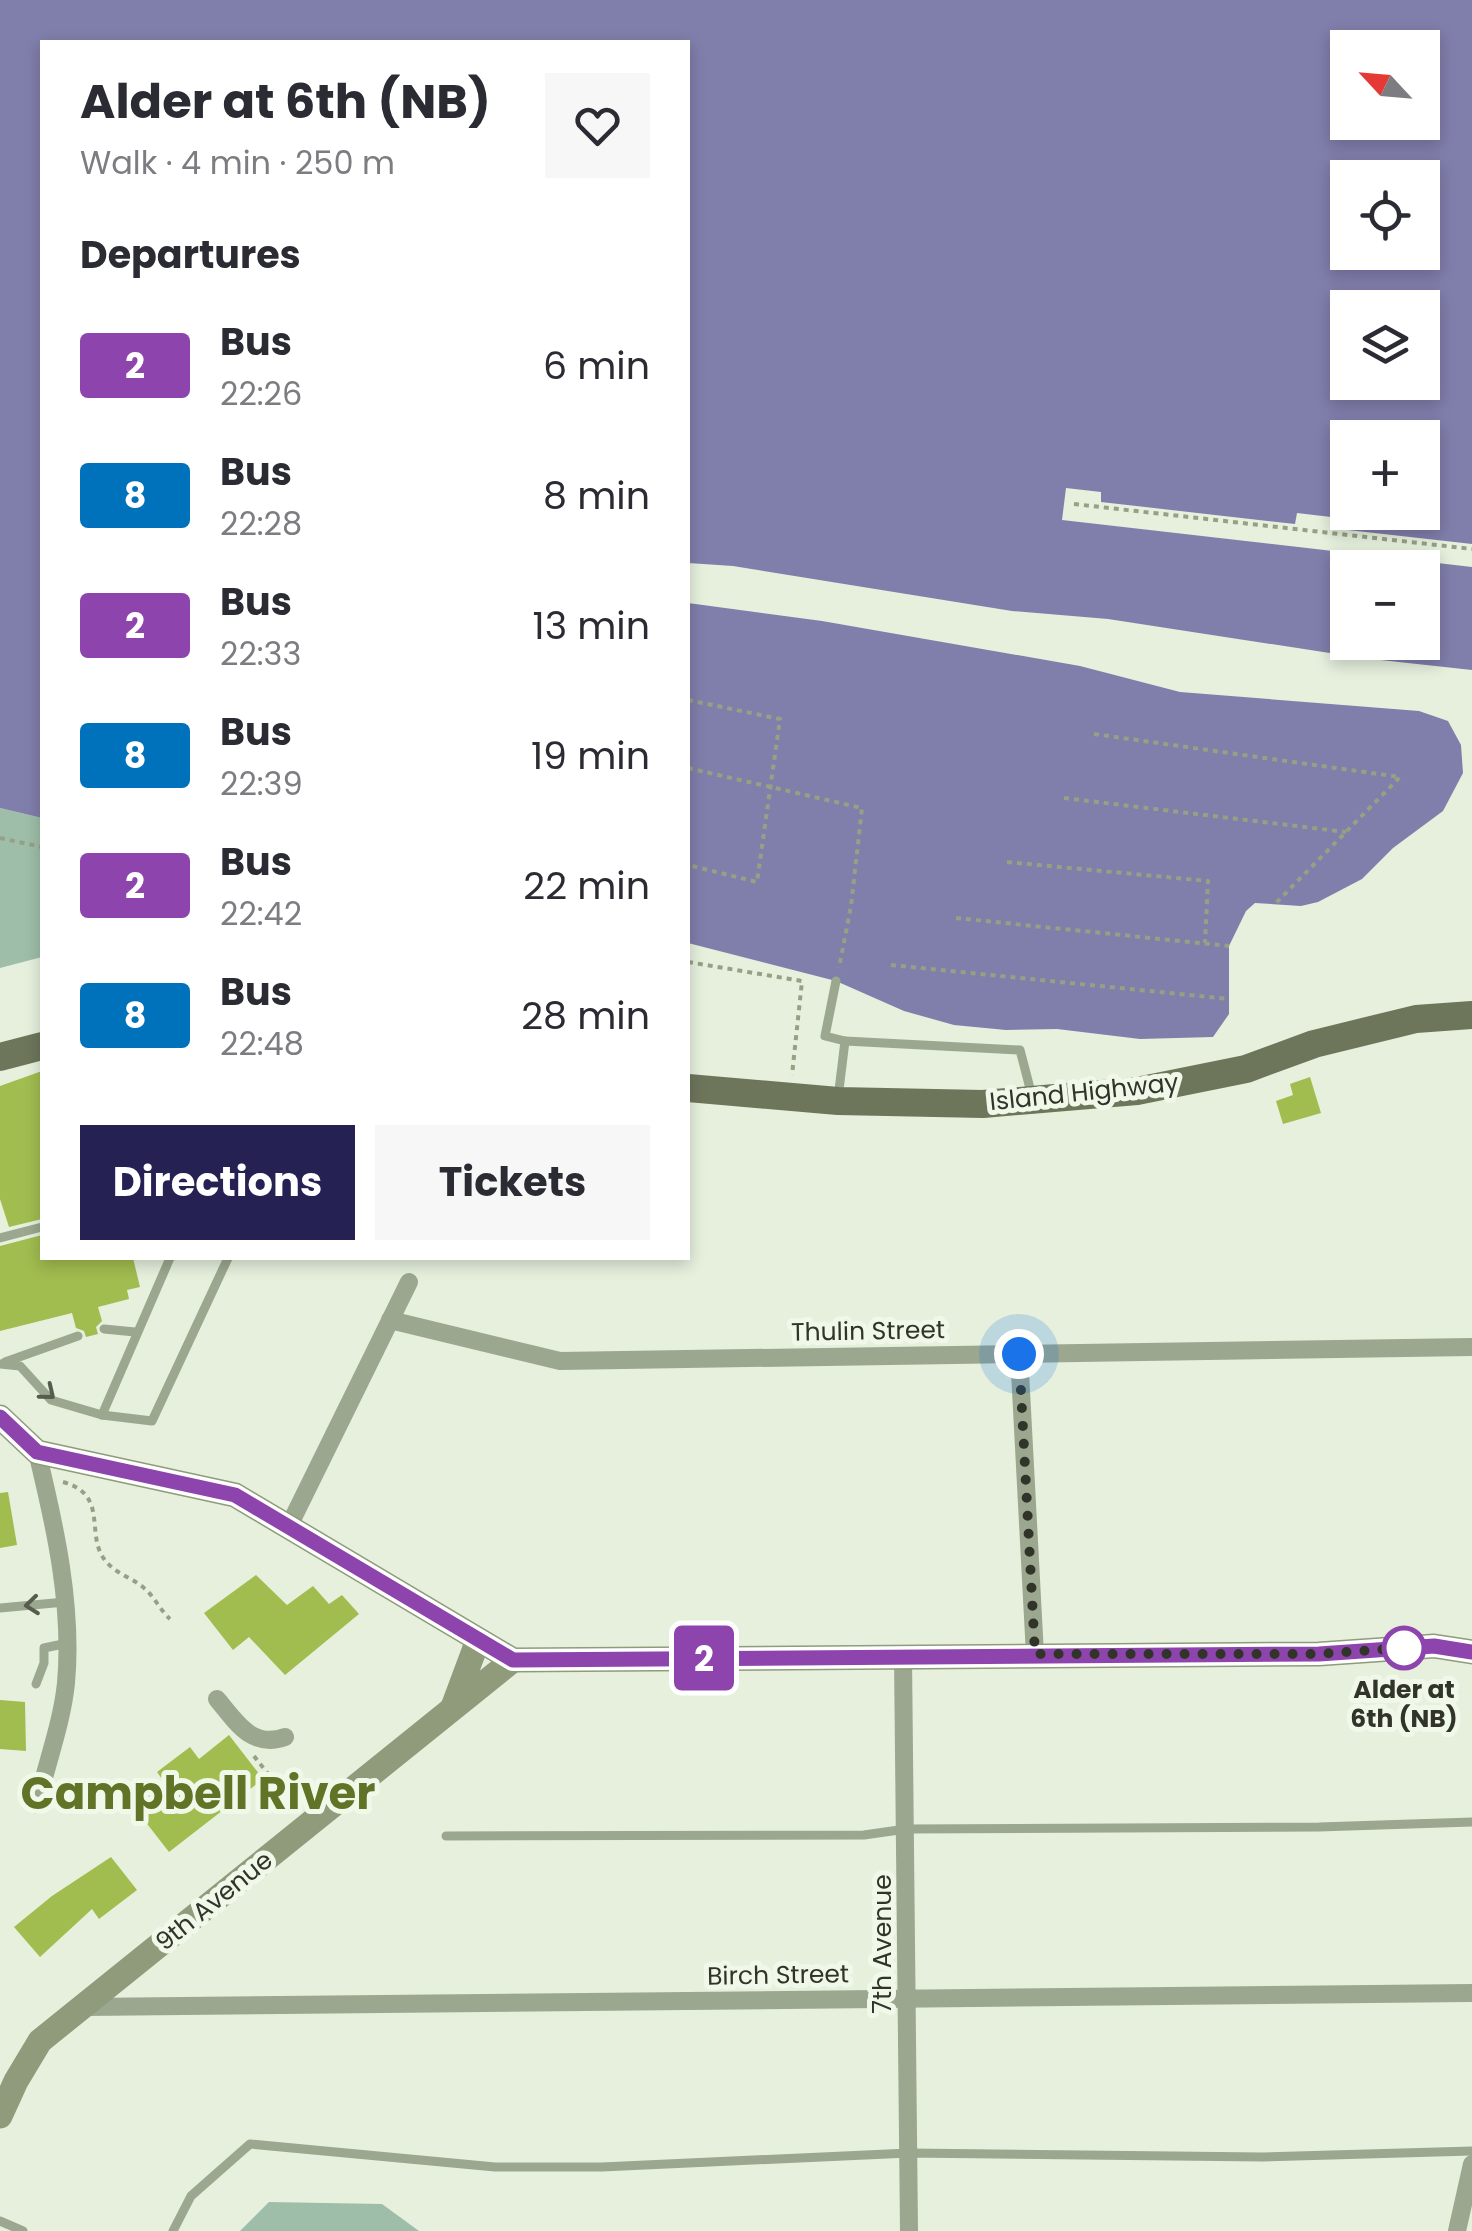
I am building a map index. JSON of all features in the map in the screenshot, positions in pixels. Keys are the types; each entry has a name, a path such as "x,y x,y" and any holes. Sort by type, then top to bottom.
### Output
{"main road":[{"name":"Island Highway","path":"690,1088 838,1100 983,1104 1136,1091 1246,1070 1314,1044 1416,1019 1472,1015"},
{"path":"0,1056 40,1046"}],"street":[{"path":"289,1526 409,1282"},
{"name":"Thulin Street","path":"390,1320 560,1361 1472,1347"},
{"path":"1019,1354 1035,1654"},
{"path":"2,1423 40,1464 65,1602 66,1687 37,1805"},
{"path":"40,1464 235,1495 513,1660 1319,1654 1434,1646 1472,1652"},
{"path":"453,1707 478,1640"},
{"name":"7th Avenue","path":"902,1657 909,2231"},
{"name":"9th Avenue","path":"0,2116 40,2041 513,1660"},
{"path":"217,1700 248,1734 271,1742 285,1737"},
{"name":"Birch Street","path":"85,2007 1472,1993"},
{"path":"1457,2231 1472,2164"}],"lane":[{"path":"836,981 825,1036 845,1041 1020,1050 1033,1100"},
{"path":"838,1100 845,1041"},
{"path":"0,1238 40,1227"},
{"path":"102,1416 169,1260"},
{"path":"2,1364 20,1366 50,1400 102,1416 152,1421 227,1260"},
{"path":"104,1329 136,1332"},
{"path":"2,1364 78,1336"},
{"path":"0,1608 65,1602"},
{"path":"36,1684 44,1663 44,1648 68,1643"},
{"path":"446,1836 864,1835 906,1830 1472,1822"},
{"path":"173,2231 190,2196 250,2144 494,2167 602,2167 909,2152 1263,2156 1472,2152"},
{"path":"0,2220 24,2231"}],"path":[{"path":"1074,504 1472,549"},
{"path":"690,700 780,719 757,882 690,865"},
{"path":"1094,734 1400,777 1275,904"},
{"path":"690,768 862,808 851,906 836,981"},
{"path":"1064,798 1346,832"},
{"path":"0,838 40,846"},
{"path":"1007,862 1208,881 1205,943"},
{"path":"956,918 1230,946"},
{"path":"690,962 802,981 790,1097"},
{"path":"891,965 1228,999"},
{"path":"40,1464 78,1486 97,1521 100,1553 123,1578 144,1588 170,1619"},
{"path":"252,1754 278,1788 301,1789 325,1811"}],"green space":[{"path":"0,808 40,818 40,958 0,968"},
{"path":"269,2202 382,2204 419,2231 240,2231"}],"water":[{"path":"0,0 1472,0 1472,670 1380,660 1440,660 1440,550 1330,550 1330,653 1108,619 1012,611 733,566 690,563 690,40 40,40 40,818 0,808"},
{"path":"690,603 822,621 1080,666 1180,692 1419,711 1448,721 1461,745 1463,773 1443,811 1393,848 1362,879 1318,902 1301,906 1255,903 1246,911 1229,946 1229,1014 1213,1037 1140,1039 1057,1029 954,1025 904,1011 836,981 690,944"}],"pier":[{"path":"1066,488 1101,492 1101,502 1295,524 1297,513 1330,517 1330,530 1472,544 1472,567 1440,563 1440,550 1330,551 1062,520"}],"building":[{"path":"40,1072 40,1219 9,1227 0,1199 0,1086"},
{"path":"1310,1077 1321,1113 1283,1124 1276,1101 1293,1095 1290,1084"},
{"path":"40,1236 40,1260 133,1260 140,1287 127,1290 129,1299 98,1307 102,1321 96,1327 98,1334 86,1337 84,1331 76,1328 72,1313 0,1331 0,1246"},
{"path":"8,1492 17,1545 0,1548 0,1493"},
{"path":"256,1575 287,1605 313,1586 329,1604 342,1595 359,1614 285,1675 249,1637 233,1650 204,1613"},
{"path":"0,1700 25,1702 26,1751 0,1749"},
{"path":"229,1735 263,1779 169,1852 134,1807 165,1783 157,1772 190,1747 199,1759"},
{"path":"111,1857 137,1890 99,1919 92,1909 40,1957 14,1927"}],"bus line":[{"name":"2","path":"0,1417 37,1452 235,1495 513,1660 1319,1654 1434,1646 1472,1652"}],"place":[{"name":"Alder at 6th (NB)","path":"1404,1648"}],"district":[{"name":"Campbell River","path":"198,1793"}],"route":[{"path":"1019,1354 1035,1654 1319,1654 1404,1648"}]}
